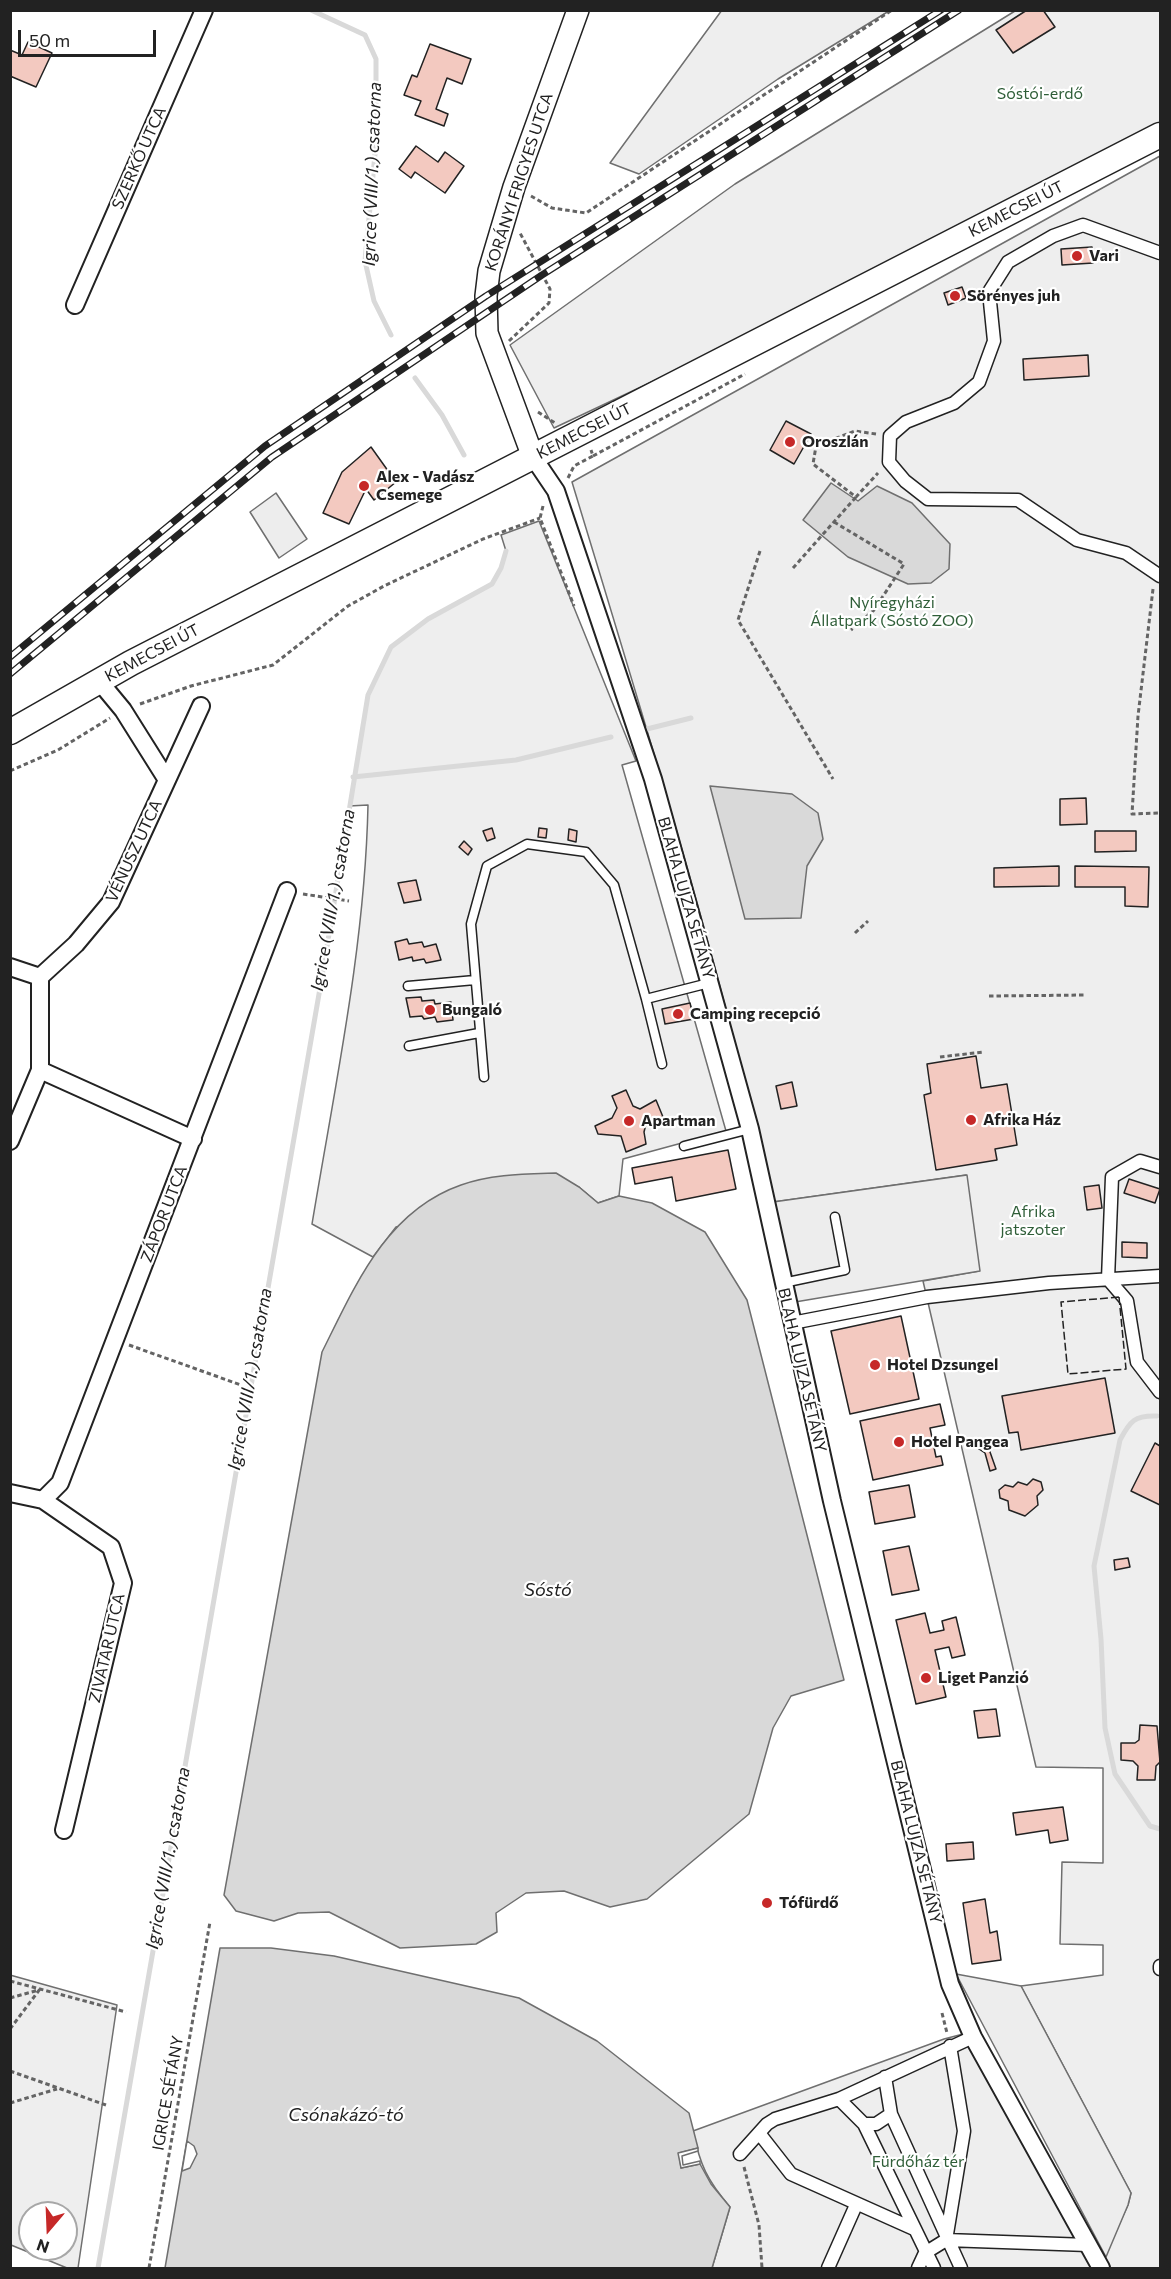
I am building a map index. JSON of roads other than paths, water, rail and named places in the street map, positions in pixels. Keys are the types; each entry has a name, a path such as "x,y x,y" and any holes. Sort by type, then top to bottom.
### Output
{"main road":[{"name":"KEMECSEI ÚT","path":"10,732 99,681 1161,135"}],"street":[{"name":"SZERKŐ UTCA","path":"75,305 204,10"},
{"name":"KORÁNYI FRIGYES UTCA","path":"533,457 487,333 486,296 489,271 510,198 578,10"},
{"path":"1158,575 1126,553 1077,540 1018,500 928,499 905,481 889,462 890,436 906,422 954,403 979,382 994,341 989,292 1008,262 1053,236 1083,225 1161,253"},
{"name":"BLAHA LUJZA SÉTÁNY","path":"533,457 556,491 653,779 750,1129 792,1323 950,1984 973,2037 1101,2268"},
{"path":"99,681 123,710 167,780"},
{"name":"VÉNUSZ UTCA","path":"40,977 76,944 111,902 201,706"},
{"name":"ZÁPOR UTCA","path":"43,1500 60,1483 287,891"},
{"path":"10,967 40,977 40,1070 10,1141"},
{"path":"40,1070 193,1138"},
{"path":"1161,1167 1140,1161 1112,1177 1108,1279 1126,1301 1137,1362 1161,1392"},
{"path":"792,1323 927,1297 1161,1276"},
{"path":"10,1493 43,1500"},
{"name":"ZIVATAR UTCA","path":"43,1500 111,1547 123,1583 64,1830"},
{"path":"740,2154 775,2119 839,2099 973,2037"},
{"path":"946,2240 964,2131 950,2046"},
{"path":"885,2077 891,2114 946,2240 961,2268"},
{"path":"839,2099 864,2124 934,2268"},
{"path":"864,2124 876,2124 891,2114"},
{"path":"759,2133 791,2174 914,2229"},
{"path":"828,2268 856,2205"},
{"path":"918,2268 926,2253 946,2240 1088,2245"}],"lane":[{"path":"484,1077 471,924 487,866 527,844 586,852 614,885 662,1064"},
{"path":"408,986 475,980"},
{"path":"646,999 710,983"},
{"path":"409,1046 479,1033"},
{"path":"684,1146 750,1129"},
{"path":"783,1283 845,1270 835,1217"}],"water":[{"path":"831,483 858,501 877,486 912,503 950,544 949,569 931,583 908,584 848,557 803,520"},
{"path":"710,786 792,794 818,813 823,839 807,866 801,918 745,919"},
{"name":"Sóstó","path":"556,1173 579,1187 598,1203 619,1196 652,1203 705,1232 747,1300 844,1680 791,1696 773,1728 749,1814 647,1899 610,1907 564,1891 526,1893 496,1913 497,1932 476,1944 400,1948 329,1912 298,1913 274,1921 236,1911 224,1895 322,1352 361,1277 393,1232 412,1213 435,1197 472,1181 508,1175"},
{"name":"Csónakázó-tó","path":"220,1948 271,1948 334,1956 519,1998 597,2041 689,2113 698,2148 679,2153 681,2168 700,2164 711,2184 730,2207 712,2268 165,2268"}],"waterway":[{"name":"Igrice (VIII/1.) csatorna","path":"311,10 365,35 376,59 376,143 365,261 374,301 391,335"},
{"name":"Igrice (VIII/1.) csatorna","path":"415,378 442,415 464,455"},
{"name":"Igrice (VIII/1.) csatorna","path":"98,2268 323,971 368,695 391,647 428,619 492,584 501,568 506,551"},
{"path":"647,729 691,718"},
{"path":"353,777 516,760 611,737"},
{"path":"1157,1416 1134,1420 1120,1440 1094,1566 1101,1639 1105,1728 1115,1774 1150,1826 1160,1829"}],"railway":[{"path":"10,657 265,446 486,296 941,10"},
{"path":"10,674 272,457 542,275 959,10"}],"place":[{"name":"Vari","path":"1077,256"},
{"name":"Sörényes juh","path":"955,296"},
{"name":"Oroszlán","path":"790,442"},
{"name":"Alex - Vadász Csemege","path":"364,486"},
{"name":"Bungaló","path":"430,1010"},
{"name":"Camping recepció","path":"678,1014"},
{"name":"Afrika Ház","path":"971,1120"},
{"name":"Apartman","path":"629,1121"},
{"name":"Hotel Dzsungel","path":"875,1365"},
{"name":"Hotel Pangea","path":"899,1442"},
{"name":"Liget Panzió","path":"926,1678"},
{"name":"Tófürdő","path":"767,1903"}],"park label":[{"name":"Sóstói-erdő","path":"1040,94"},
{"name":"Nyíregyházi Állatpark (Sóstó ZOO)","path":"892,612"},
{"name":"Afrika jatszoter","path":"1033,1221"},
{"name":"Fürdőház tér","path":"918,2162"}]}
